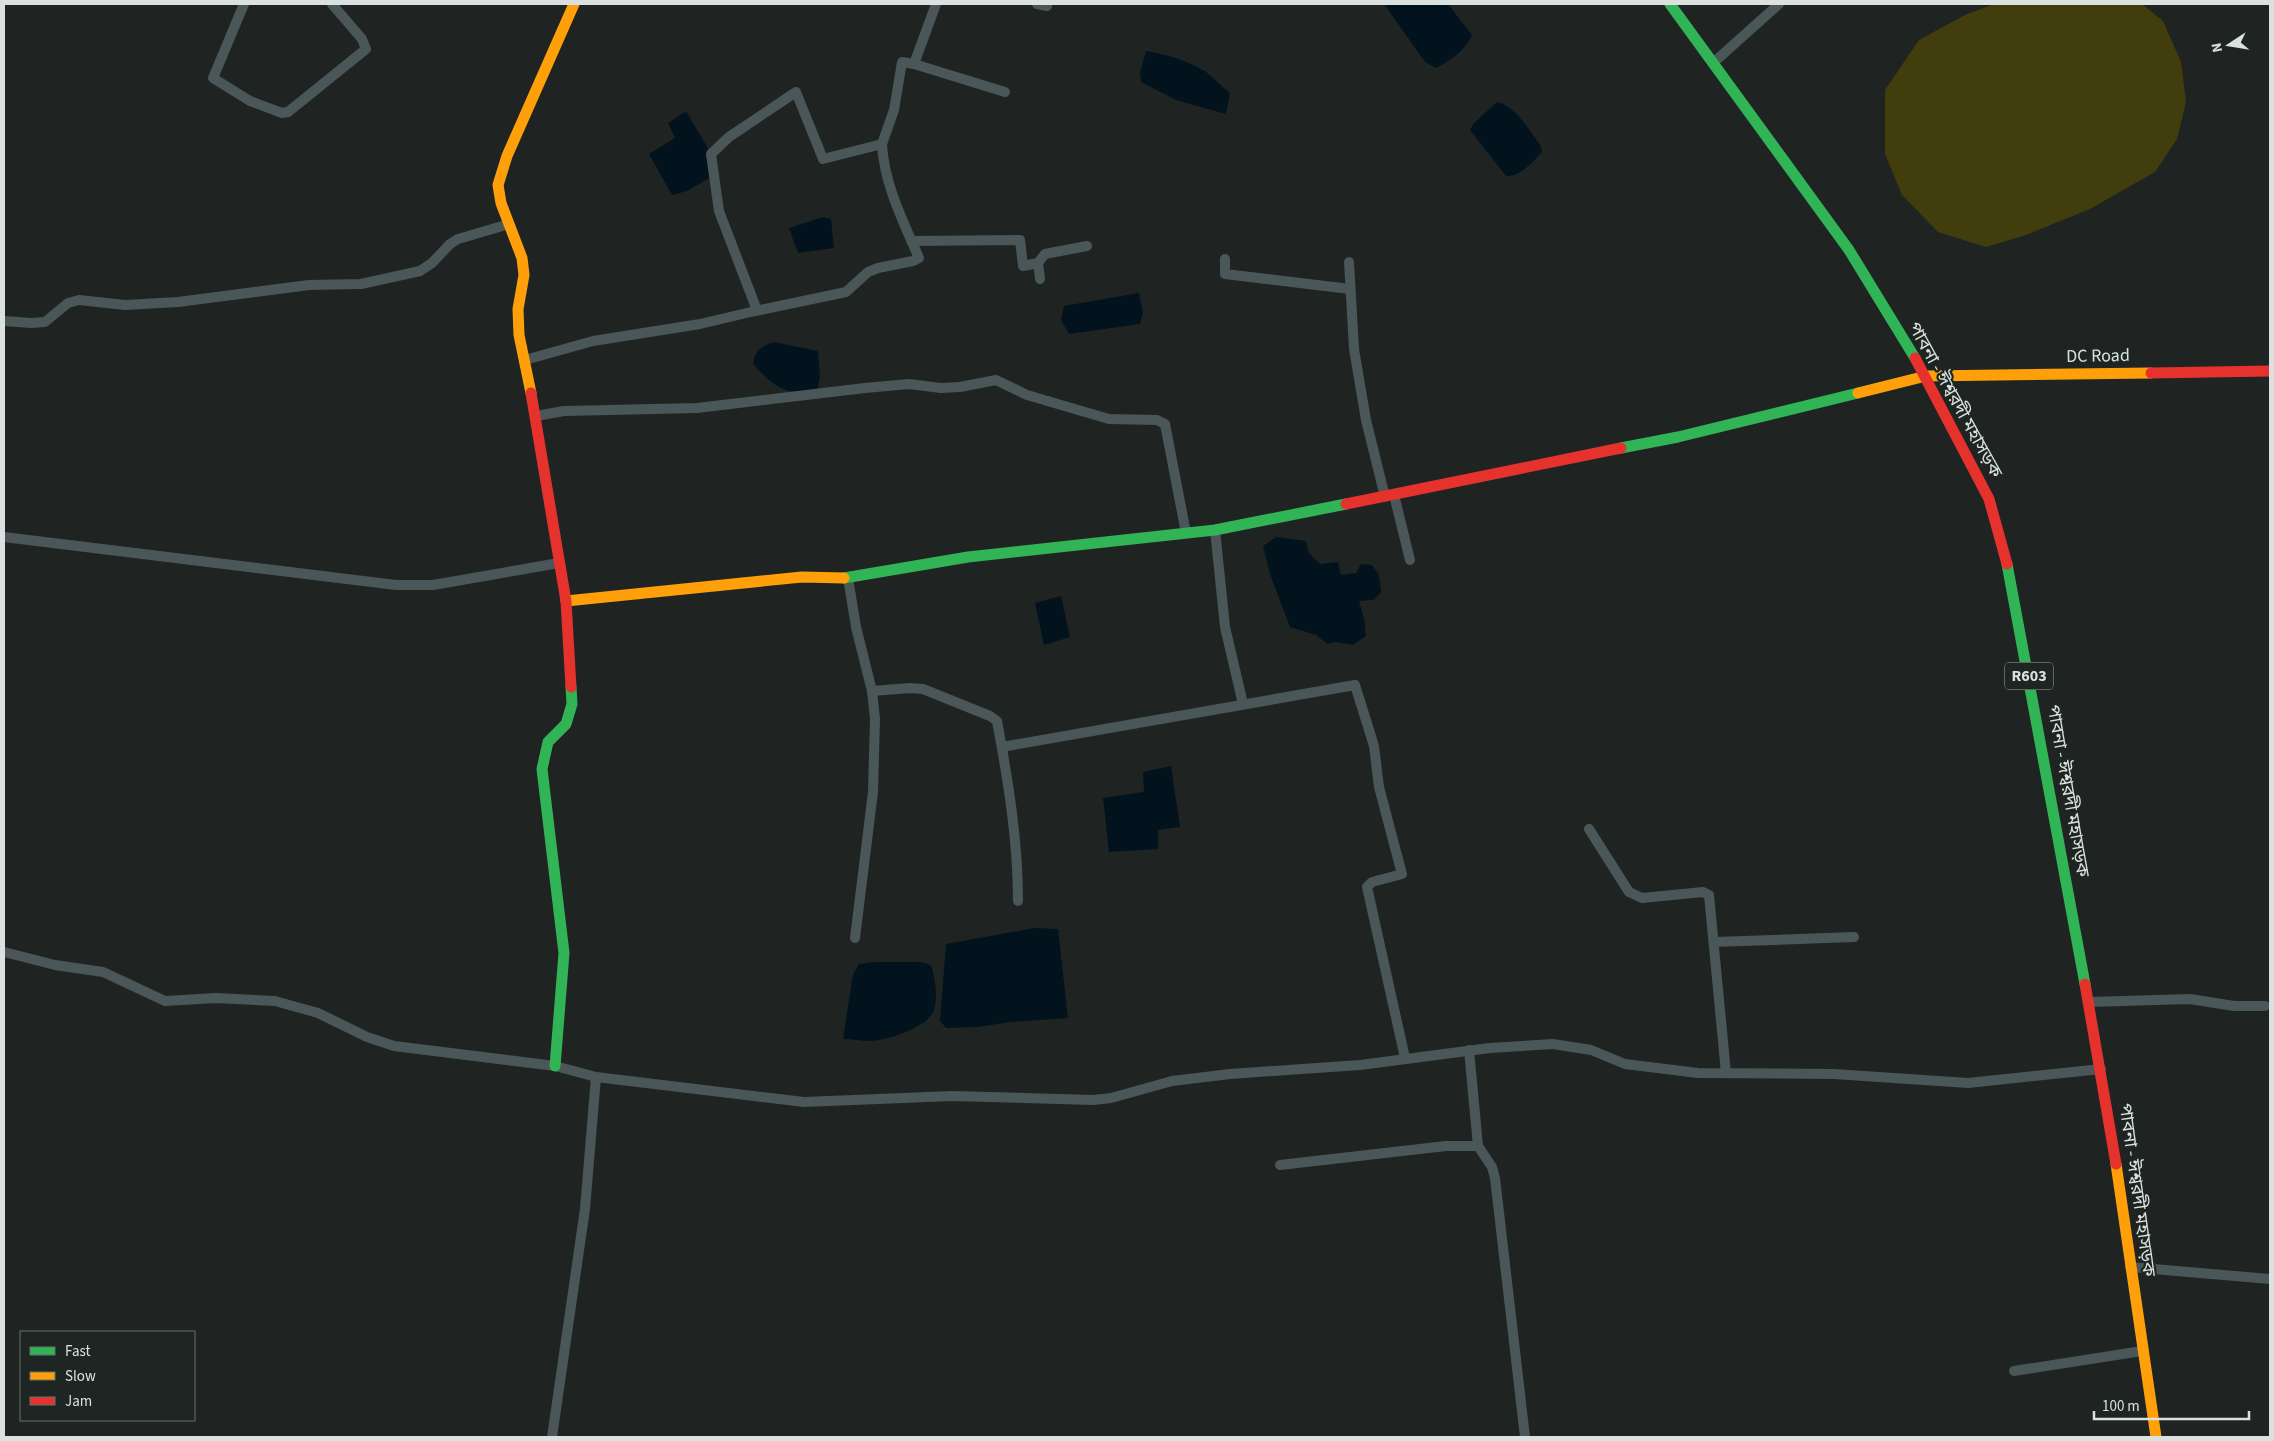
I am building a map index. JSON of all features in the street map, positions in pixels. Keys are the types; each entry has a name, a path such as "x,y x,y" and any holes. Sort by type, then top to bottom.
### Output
{"street":[{"path":"244,4 213,78 250,100 282,112 288,112 366,48 362,39 332,4"},
{"path":"555,1066 564,953 542,769 548,742 566,724 572,704 566,601 536,416 519,335 518,309 524,275 522,258 501,202 498,185 500,174 574,4"},
{"path":"914,64 936,4"},
{"name":"পাবনা - ঈশ্বরদী মহাসড়ক","path":"1670,4 1849,250 1926,376 1989,499 2011,579 2101,1069 2156,1437"},
{"path":"1713,63 1779,4"},
{"path":"525,360 593,341 700,324 846,292 868,272 919,258 883,164 882,144 894,110 902,62 1005,92"},
{"path":"755,311 755,306 719,211 711,154 729,137 796,92 823,159 882,144"},
{"path":"4,321 45,322 68,303 79,300 125,305 178,302 309,285 361,284 420,271 432,263 450,244 458,239 509,224"},
{"path":"911,241 1020,240 1023,266 1038,263"},
{"path":"1040,279 1038,263 1044,254 1087,246"},
{"path":"1225,259 1225,274 1350,289"},
{"path":"1349,262 1354,349 1362,402 1410,560"},
{"name":"DC Road","path":"566,601 802,577 848,578 968,556 1215,530 1678,437 1926,376 2270,371"},
{"path":"536,416 564,411 697,408 865,388 909,384 941,388 960,387 996,380 1027,395 1110,419 1151,420 1165,424 1186,532"},
{"path":"1215,530 1225,627 1243,704"},
{"path":"4,537 396,585 433,585 559,563"},
{"path":"848,578 856,627 872,691 875,746 873,792 855,938"},
{"path":"1002,747 1355,685 1358,688 1374,746 1379,787 1402,874 1372,882 1367,887 1405,1058"},
{"path":"872,691 910,688 923,689 990,716 997,721 1016,843 1018,900"},
{"path":"1590,829 1629,892 1642,898 1703,892 1709,895 1715,942 1726,1073"},
{"path":"1715,942 1854,937"},
{"path":"4,952 55,965 102,972 165,1000 216,998 275,1001 318,1013 367,1037 394,1046 555,1066 596,1077 804,1102 952,1096 1094,1100 1111,1098 1172,1081 1230,1074 1360,1065 1469,1050 1553,1044 1591,1050 1625,1064 1698,1073 1834,1074 1968,1083 2101,1069"},
{"path":"2089,1002 2190,999 2234,1006 2265,1006"},
{"path":"1469,1050 1478,1146 1492,1167 1495,1178 1525,1437"},
{"path":"552,1437 585,1209 596,1077"},
{"path":"1280,1165 1419,1149 1478,1146"},
{"path":"2130,1266 2270,1279"},
{"path":"2014,1371 2142,1351"}],"shaded area":[{"path":"1994,4 2142,4 2163,21 2181,62 2186,102 2177,139 2155,172 2090,209 2026,235 1986,247 1938,232 1902,195 1885,154 1885,90 1919,40 1965,15"}],"water":[{"path":"1384,4 1448,4 1472,35 1466,46 1447,62 1436,68 1425,62"},
{"path":"1146,51 1192,64 1208,74 1230,93 1226,114 1176,100 1141,82 1140,73"},
{"path":"1497,102 1504,104 1516,114 1541,146 1542,152 1535,160 1526,168 1511,176 1506,176 1470,130 1474,123"},
{"path":"686,111 709,150 711,177 687,191 672,195 649,154 675,138 668,123"},
{"path":"823,217 831,219 834,248 798,253 789,228"},
{"path":"1139,293 1143,312 1140,324 1069,334 1061,320 1064,306"},
{"path":"774,342 818,351 820,377 817,391 788,391 774,384 753,364 759,350"},
{"path":"1276,537 1306,541 1309,553 1320,564 1338,562 1341,575 1356,573 1361,564 1372,565 1379,575 1381,592 1374,600 1359,601 1364,618 1366,636 1353,645 1335,642 1328,644 1316,635 1290,627 1270,574 1263,546"},
{"path":"1061,596 1070,637 1044,645 1035,603"},
{"path":"1171,766 1180,827 1158,830 1158,849 1109,852 1103,798 1144,792 1143,772"},
{"path":"1035,928 1058,929 1068,1018 1011,1022 977,1027 946,1028 940,1021 946,944"},
{"path":"874,962 921,962 931,965 936,987 934,1010 924,1022 896,1036 870,1041 843,1039 853,974 859,964"}],"traffic: fast":[{"path":"1670,4 1849,250 1915,358"},
{"path":"1621,448 1678,437 1858,393"},
{"path":"844,578 968,557 1215,530 1346,504"},
{"path":"2007,564 2085,984"},
{"path":"555,1066 564,953 542,769 548,742 566,724 572,704 571,687"}],"traffic: slow":[{"path":"531,393 519,335 518,309 524,275 522,258 501,203 498,185 507,156 574,4"},
{"path":"1858,393 1926,376 2151,373"},
{"path":"566,601 802,577 844,578"},
{"path":"2116,1164 2156,1437"}],"traffic: jam":[{"path":"1915,358 1989,499 2007,564"},
{"path":"2151,373 2270,371"},
{"path":"531,393 566,601 571,687"},
{"path":"1346,504 1621,448"},
{"path":"2085,984 2116,1164"}]}
